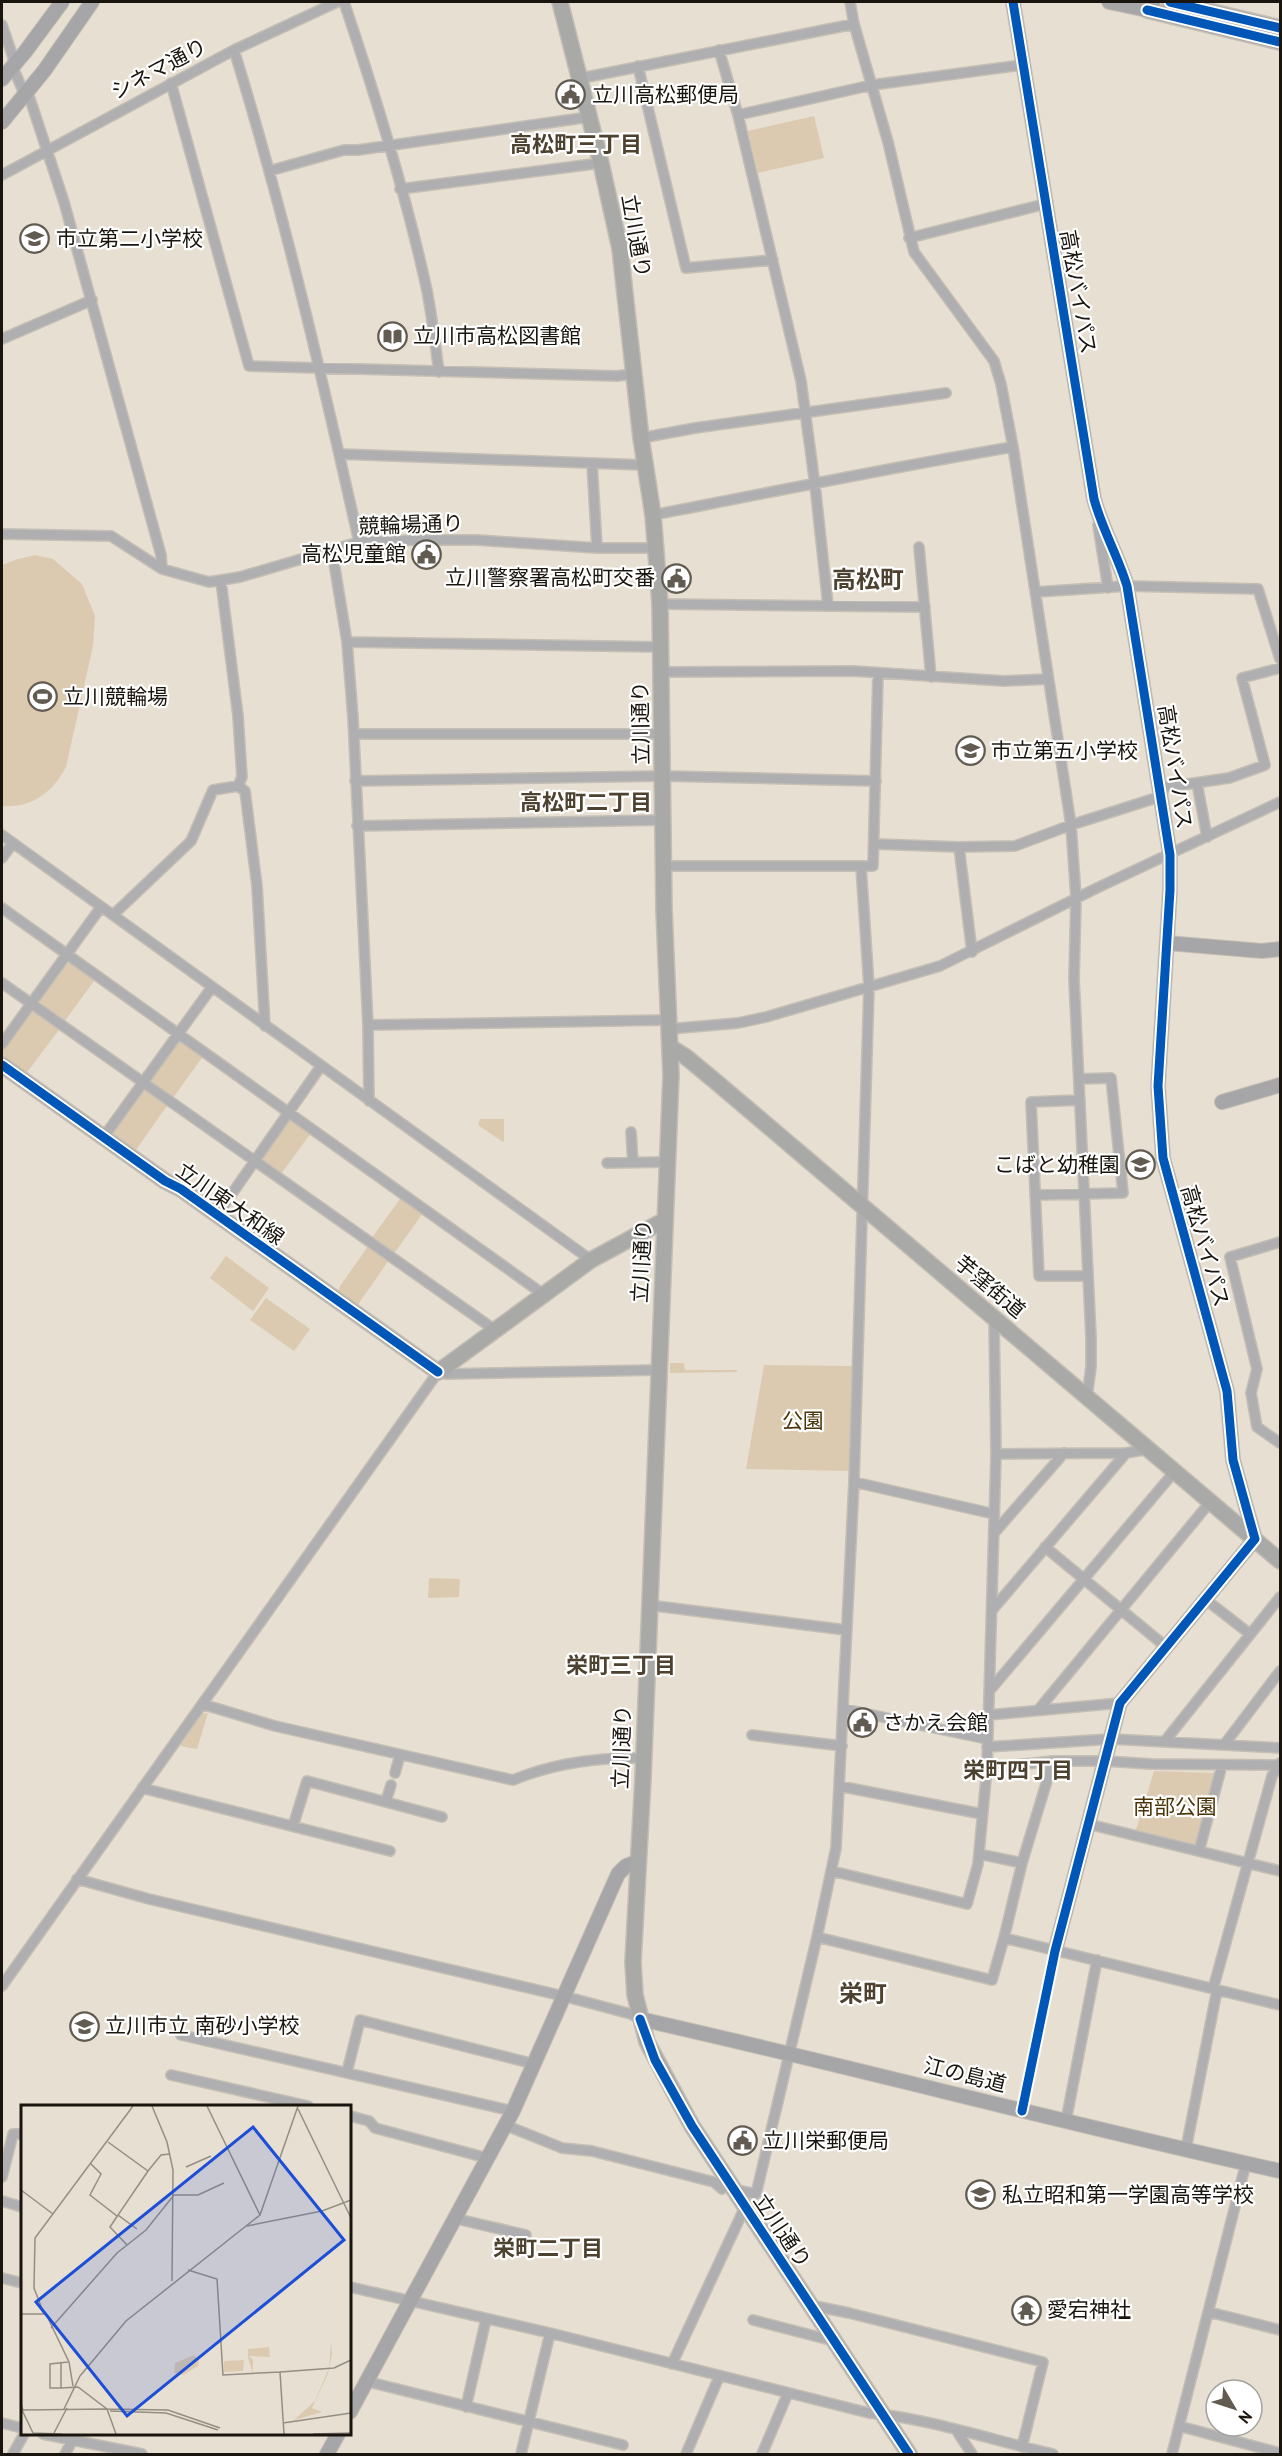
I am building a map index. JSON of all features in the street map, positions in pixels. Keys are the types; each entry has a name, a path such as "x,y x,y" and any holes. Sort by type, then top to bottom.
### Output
{"main road":[{"name":"立川通り","path":"560,2 601,163 620,249 633,375 653,515 660,604 664,866 670,1047 668,1162 633,1962 640,2019 647,2042 671,2090 731,2186 909,2454"},
{"path":"1170,2 1281,28"},
{"path":"1150,6 1281,42"},
{"name":"芋窪街道","path":"670,1047 686,1057 1281,1561"},
{"name":"立川東大和線","path":"2,1065 438,1372"},
{"path":"438,1372 591,1260 665,1220"}],"street":[{"path":"2,79 62,2"},
{"path":"2,122 25,95 92,2"},
{"name":"シネマ通り","path":"2,175 234,50 337,2"},
{"path":"344,2 389,144 426,286 439,372"},
{"path":"850,2 854,24 888,142 914,252 994,361 1001,384 1013,447 1071,825 1076,898 1074,979 1091,1367 1087,1397"},
{"name":"高松バイパス","path":"1013,2 1095,499 1105,531 1119,559 1127,586 1162,793 1170,855 1158,1086 1162,1158 1227,1391 1233,1461 1255,1539"},
{"path":"1109,2 1150,6"},
{"path":"577,74 587,77 854,24"},
{"path":"2,25 13,57 12,68 25,95 30,99 48,149 92,300 162,569"},
{"path":"234,50 300,287 359,543"},
{"path":"719,50 738,115 801,381 828,605"},
{"path":"738,115 872,85 1022,65"},
{"path":"638,66 686,268 772,260"},
{"path":"171,83 249,366 633,375"},
{"path":"269,171 344,150 358,150 589,117"},
{"path":"400,189 601,163"},
{"path":"909,238 1045,204"},
{"path":"2,339 92,300"},
{"path":"641,438 695,428 946,393"},
{"path":"653,515 869,472 1013,447"},
{"path":"339,454 645,465"},
{"path":"592,464 597,548"},
{"path":"1095,499 1108,588"},
{"name":"競輪場通り","path":"2,534 111,536 162,569 209,582 221,581 359,543 477,540 597,548 655,548"},
{"path":"919,546 931,677"},
{"path":"332,550 347,642 354,734 368,1024 369,1101"},
{"path":"221,581 238,716 242,777 238,786"},
{"path":"1036,592 1127,586 1258,589 1281,659"},
{"path":"660,604 925,608"},
{"path":"347,642 661,647"},
{"path":"875,844 1015,846 1126,808 1162,793 1197,783 1229,778 1265,765 1242,678 1281,668"},
{"path":"661,672 854,671 1004,681 1048,679"},
{"path":"664,866 873,866 878,674"},
{"path":"354,734 662,734"},
{"path":"356,782 663,776 876,781"},
{"path":"1197,783 1207,837"},
{"path":"113,915 191,841 213,790 238,786 245,791 257,886 265,1026"},
{"path":"368,1024 668,1025 738,1023 940,966 1076,898 1281,801"},
{"path":"357,826 664,820"},
{"path":"2,835 591,1260"},
{"path":"2,858 13,843"},
{"path":"959,847 972,951"},
{"path":"505,2125 562,2148 592,2151 714,2182 722,2189 731,2186 756,2194 836,1848 854,1482 869,987 861,866"},
{"path":"2,1044 102,907"},
{"path":"2,908 543,1294"},
{"path":"1167,943 1262,951 1281,949"},
{"path":"2,982 495,1330"},
{"path":"103,1138 178,1035 209,985"},
{"path":"217,1215 321,1066"},
{"path":"1035,1196 1123,1193 1111,1078 1079,1078"},
{"path":"1222,1102 1281,1085"},
{"path":"1080,1100 1031,1102 1035,1196 1039,1276 1088,1276"},
{"path":"631,1132 633,1163"},
{"path":"607,1163 668,1162"},
{"path":"1281,1242 1230,1257 1257,1369 1251,1393 1257,1427 1281,1443"},
{"path":"832,1870 967,1904 979,1854 991,1689 996,1454 994,1317"},
{"path":"2,1986 438,1372 446,1374 658,1370"},
{"path":"996,1454 1126,1453 1149,1449"},
{"path":"995,1532 1064,1453"},
{"path":"993,1609 1126,1453"},
{"path":"991,1689 1175,1471"},
{"path":"854,1482 994,1514"},
{"path":"1039,1709 1211,1501"},
{"path":"1022,2111 1055,1951 1120,1703 1255,1539"},
{"path":"1046,1547 1165,1646"},
{"path":"1165,1741 1281,1597"},
{"path":"1205,1599 1250,1634"},
{"path":"648,1605 846,1630"},
{"path":"1224,1745 1281,1671"},
{"path":"989,1715 1120,1703"},
{"path":"202,1704 275,1726 513,1780 539,1770 578,1761 618,1757 643,1758"},
{"path":"844,1709 987,1743 1111,1739 1281,1748"},
{"path":"752,1735 842,1746"},
{"path":"395,1773 400,1755"},
{"path":"987,1768 1053,1761 1280,1765"},
{"path":"817,1937 992,1980 1022,1863 1053,1761"},
{"path":"1199,1851 1222,1765"},
{"path":"1186,2149 1215,1990 1272,1776 1280,1765"},
{"path":"293,1826 307,1781 442,1817"},
{"path":"386,1801 391,1785"},
{"path":"839,1786 861,1788 982,1814"},
{"path":"142,1788 390,1851"},
{"path":"1088,1824 1281,1871"},
{"path":"979,1854 1022,1863"},
{"path":"351,2410 513,2111 618,1874 626,1866 639,1861"},
{"path":"77,1879 149,1899 563,1996 632,2014 640,2019"},
{"path":"1004,1938 1281,2005"},
{"path":"1066,2121 1097,1960"},
{"name":"江の島道","path":"640,2019 789,2053 1022,2111 1281,2170"},
{"path":"347,2072 360,2020 534,2064"},
{"path":"181,2035 513,2111"},
{"path":"171,2075 304,2105"},
{"path":"351,2116 369,2121 375,2128 487,2158"},
{"path":"2,2177 13,2134 21,2134"},
{"path":"1172,2454 1246,2163"},
{"path":"2,2201 21,2207"},
{"path":"672,2364 745,2207"},
{"path":"453,2218 526,2235"},
{"path":"2,2278 21,2283"},
{"path":"351,2287 550,2333 869,2414 883,2414 956,2430 1025,2450 1053,2454"},
{"path":"810,2305 1043,2362 1025,2450"},
{"path":"1209,2312 1281,2330"},
{"path":"466,2407 486,2319"},
{"path":"753,2320 834,2341"},
{"path":"521,2454 550,2333"},
{"path":"686,2454 719,2377"},
{"path":"365,2381 623,2445"},
{"path":"762,2454 788,2394"},
{"path":"2,2423 21,2428"},
{"path":"1179,2426 1281,2452"},
{"path":"956,2430 972,2454"},
{"path":"13,2454 23,2435"},
{"path":"50,2435 142,2454"},
{"path":"327,2454 337,2435"},
{"path":"65,2454 72,2441"}],"green space":[{"path":"814,116 824,158 758,173 748,131"},
{"name":"立川競輪場","path":"35,555 53,559 82,584 95,616 93,646 66,767 48,791 40,797 23,804 2,806 2,565"},
{"path":"67,957 96,978 62,1025 33,1004"},
{"path":"31,1006 61,1027 22,1079 2,1064 2,1047"},
{"path":"178,1036 204,1055 170,1102 144,1083"},
{"path":"143,1085 169,1103 131,1157 104,1138"},
{"path":"288,1117 311,1133 281,1174 259,1158"},
{"path":"480,1119 504,1119 504,1141 478,1125"},
{"path":"400,1199 423,1213 393,1255 371,1239"},
{"path":"369,1245 389,1260 357,1306 338,1293 340,1286"},
{"path":"226,1256 269,1288 253,1311 210,1278"},
{"path":"266,1298 310,1329 294,1351 250,1320"},
{"path":"670,1363 684,1363 685,1370 737,1370 737,1372 670,1373"},
{"name":"公園","path":"764,1365 852,1366 849,1471 746,1469"},
{"path":"429,1578 460,1579 459,1597 428,1598"},
{"path":"208,1713 197,1749 180,1746 202,1714"},
{"name":"南部公園","path":"1154,1771 1216,1773 1198,1845 1136,1830"}],"cycle path":[{"path":"1013,2 1094,499 1127,586 1170,855 1170,890 1158,1086 1163,1158 1227,1391 1233,1460 1255,1539 1120,1703 1055,1951 1022,2111"},
{"path":"1170,2 1280,28"},
{"path":"1147,10 1280,42"},
{"path":"2,1065 438,1372"},
{"path":"640,2019 655,2060 692,2126 909,2454"}],"place":[{"name":"立川高松郵便局","path":"571,95"},
{"name":"市立第二小学校","path":"35,239"},
{"name":"立川市高松図書館","path":"392,336"},
{"name":"高松児童館","path":"427,554"},
{"name":"立川警察署高松町交番","path":"676,578"},
{"name":"立川競輪場","path":"42,697"},
{"name":"市立第五小学校","path":"970,751"},
{"name":"こばと幼稚園","path":"1141,1165"},
{"name":"さかえ会館","path":"862,1723"},
{"name":"立川市立 南砂小学校","path":"84,2026"},
{"name":"立川栄郵便局","path":"742,2141"},
{"name":"私立昭和第一学園高等学校","path":"981,2195"},
{"name":"愛宕神社","path":"1026,2310"}],"district":[{"name":"高松町三丁目","path":"576,144"},
{"name":"高松町","path":"868,580"},
{"name":"高松町二丁目","path":"586,802"},
{"name":"栄町三丁目","path":"621,1665"},
{"name":"栄町四丁目","path":"1018,1770"},
{"name":"栄町","path":"863,1994"},
{"name":"栄町二丁目","path":"548,2248"}]}
